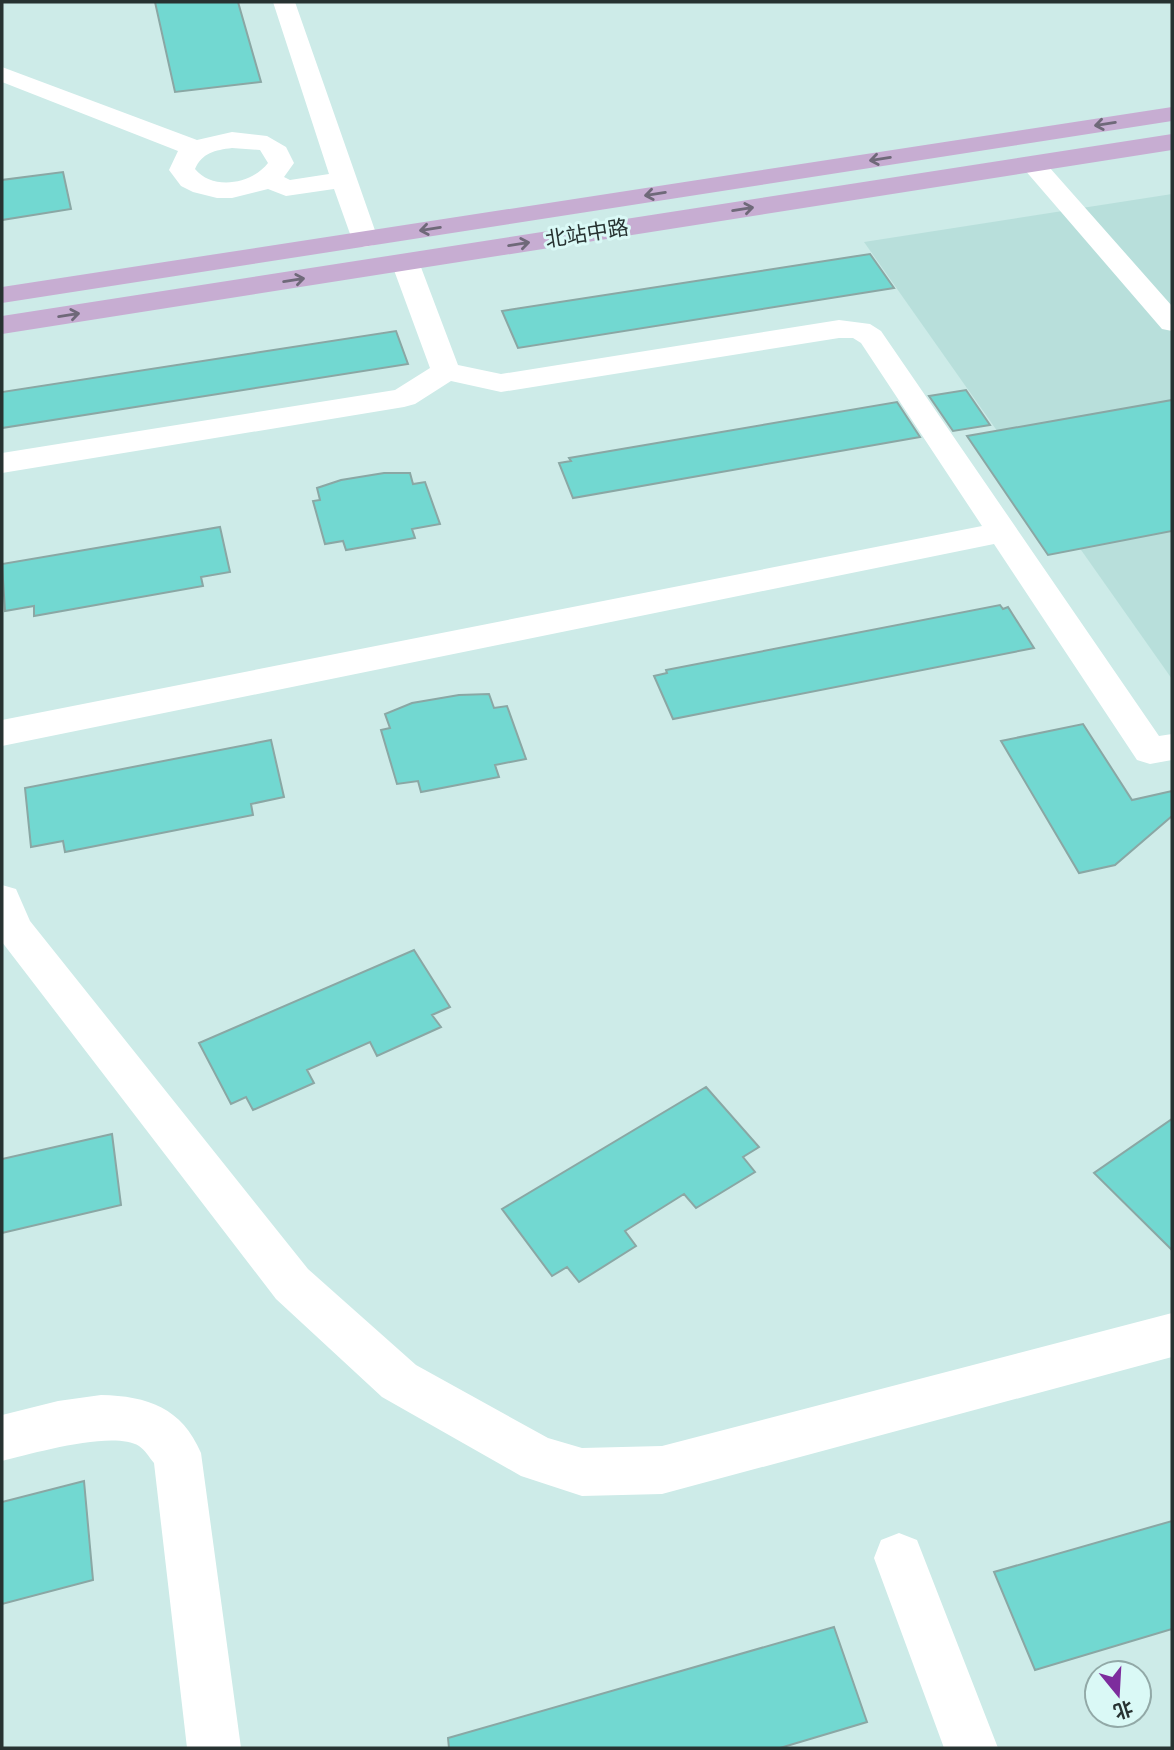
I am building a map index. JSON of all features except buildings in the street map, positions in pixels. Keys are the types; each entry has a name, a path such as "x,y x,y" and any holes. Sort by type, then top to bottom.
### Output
{"main road":[{"name":"北站中路","path":"2,295 1172,114"},
{"name":"北站中路","path":"2,326 1172,142"}],"street":[{"path":"284,2 364,239"},
{"path":"2,74 197,149"},
{"path":"238,139 265,144 274,149 281,163 269,179 256,185 232,189 208,188 195,184 182,170 188,155 197,149 238,139"},
{"path":"1033,164 1172,323"},
{"path":"269,179 286,188 344,180"},
{"path":"405,262 446,371"},
{"path":"2,463 404,398 446,371 501,383 839,329 860,330 871,337 1150,751 1172,747"},
{"path":"2,733 1003,532"},
{"path":"2,900 14,929 292,1284 399,1381 538,1459 582,1472 662,1470 1172,1335"},
{"path":"2,1438 72,1420 127,1419 155,1428 177,1453 214,1748"},
{"path":"899,1558 971,1748"}],"shaded area":[{"path":"1172,194 1172,679 864,242"}]}
